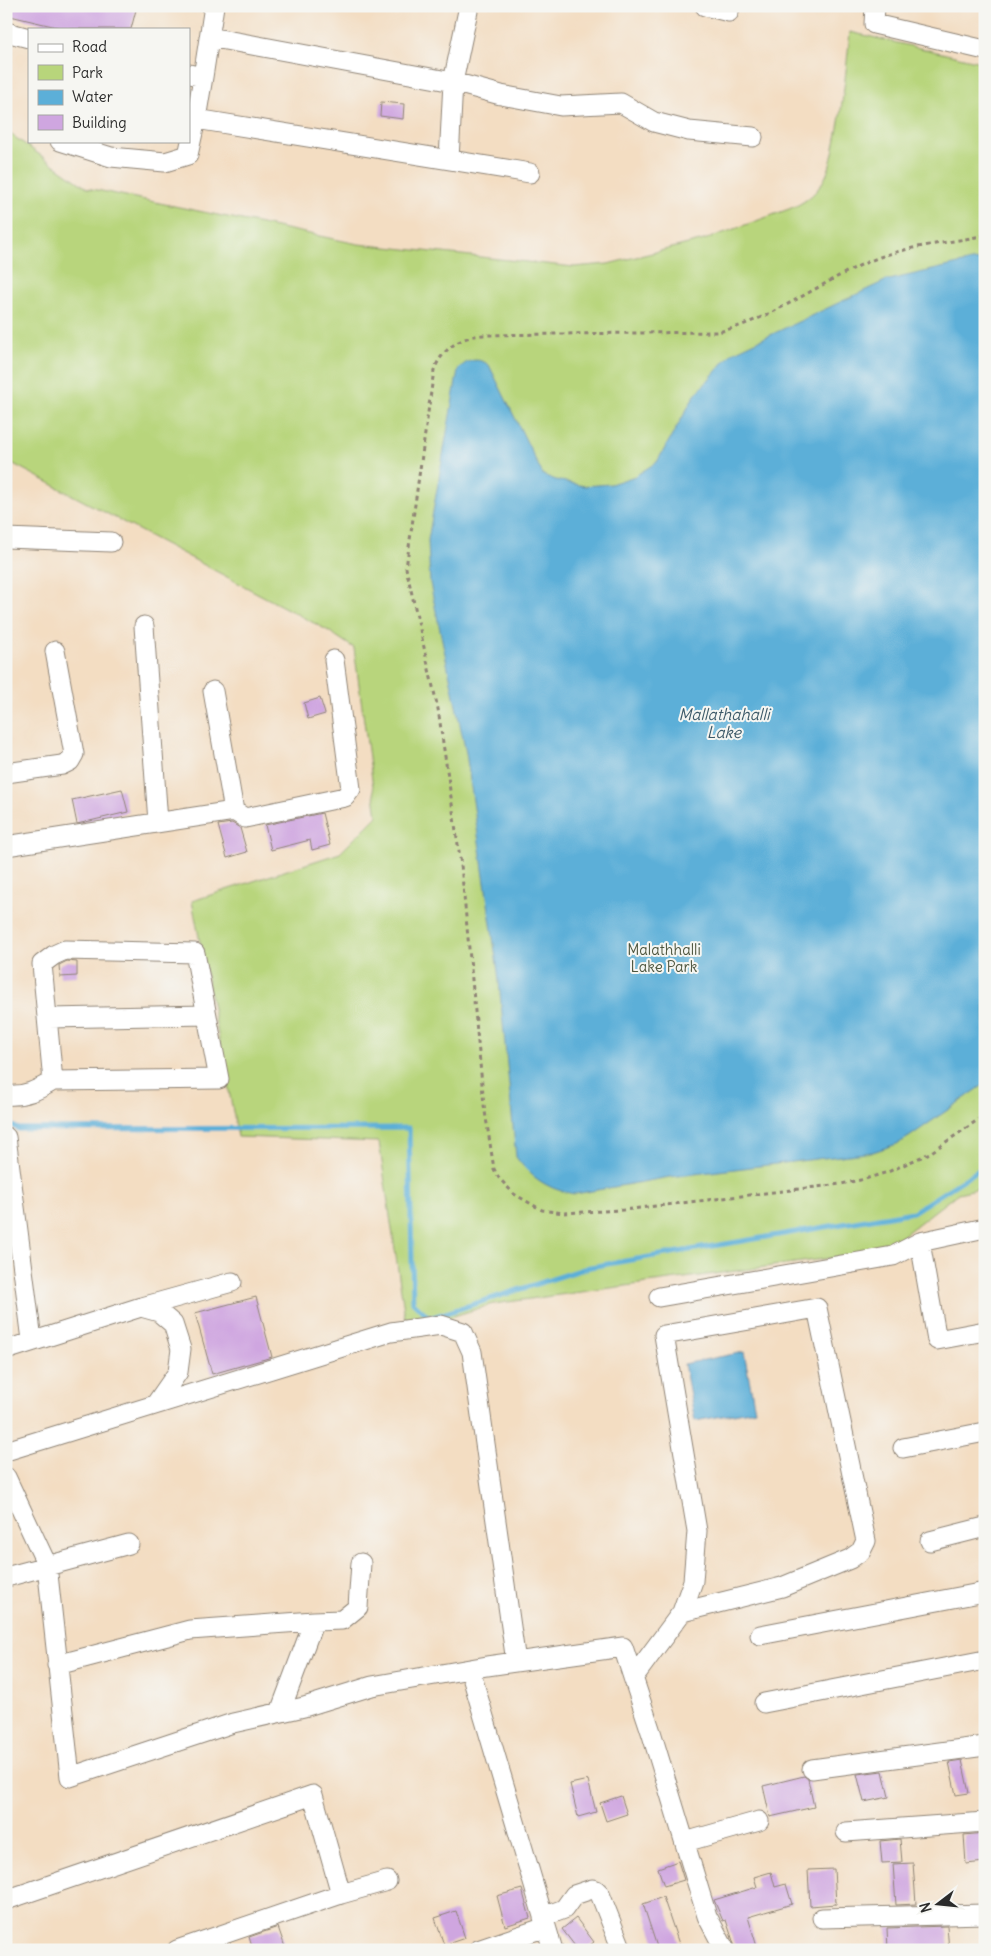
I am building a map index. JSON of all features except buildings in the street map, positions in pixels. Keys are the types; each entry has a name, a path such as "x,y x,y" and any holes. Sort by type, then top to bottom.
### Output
{"street":[{"path":"63,142 111,157 165,162 188,155 196,119 196,75 209,37 214,6"},
{"path":"449,160 453,82 469,6"},
{"path":"704,6 729,12"},
{"path":"875,6 874,24 985,50"},
{"path":"6,32 28,38"},
{"path":"209,37 453,82 501,96 560,106 621,102 654,122 690,131 753,138"},
{"path":"196,119 530,174"},
{"path":"6,538 111,542"},
{"path":"144,626 158,822"},
{"path":"6,773 62,765 70,761 74,754 56,651"},
{"path":"6,846 234,812 245,818 345,797 351,790 334,660"},
{"path":"213,692 234,812"},
{"path":"6,1095 29,1093 54,1081 219,1079 195,953 65,950 42,964 54,1081"},
{"path":"49,1018 207,1015"},
{"path":"6,1137 32,1340"},
{"path":"659,1297 893,1256 920,1242 985,1228"},
{"path":"920,1242 937,1340 985,1331"},
{"path":"6,1350 32,1340 141,1307 232,1282"},
{"path":"141,1307 159,1312 173,1324 181,1349 178,1372 155,1406"},
{"path":"633,1678 682,1612 693,1581 697,1531 664,1335 817,1308 866,1541 864,1546 861,1551 850,1559 782,1588 682,1612"},
{"path":"6,1451 391,1332 441,1325 463,1332 472,1352 516,1662"},
{"path":"903,1448 985,1432"},
{"path":"6,1477 47,1566 70,1777 233,1723 304,1707 372,1686 516,1662 623,1647 707,1916 725,1950"},
{"path":"930,1541 985,1528"},
{"path":"6,1577 129,1544"},
{"path":"57,1666 190,1630 342,1620 358,1608 362,1563"},
{"path":"760,1635 985,1592"},
{"path":"280,1712 314,1621"},
{"path":"764,1703 985,1660"},
{"path":"470,1670 553,1950"},
{"path":"812,1769 985,1746"},
{"path":"6,1900 313,1795 341,1894"},
{"path":"685,1842 759,1821"},
{"path":"846,1832 985,1822"},
{"path":"177,1950 341,1894 387,1881"},
{"path":"478,1950 545,1922 564,1909 574,1895 592,1889 600,1894 622,1950"},
{"path":"822,1918 985,1914"}],"path":[{"path":"985,235 908,250 880,258 752,321 724,331 704,333 483,335 462,340 444,352 434,370 406,568 439,718 460,865 484,1105 494,1169 499,1178 514,1194 542,1210 563,1213 623,1210 841,1184 888,1172 909,1164 930,1153 985,1115"}],"green space":[{"name":"Malathhalli Lake Park","path":"850,32 985,63 985,1187 958,1193 883,1251 493,1304 421,1326 405,1317 379,1142 238,1137 192,901 340,853 377,816 354,648 327,630 6,460 6,131 87,188 358,244 574,267 608,264 704,240 789,209 811,196 825,178 832,159 842,101"}],"water":[{"name":"Mallathahalli Lake","path":"985,260 985,1084 909,1137 897,1144 873,1152 670,1177 575,1194 549,1186 534,1177 516,1157 498,972 466,753 430,583 428,540 458,370 465,363 473,360 485,362 489,365 543,475 584,486 611,484 635,476 657,462 695,395 732,353 885,281 971,261"},
{"path":"744,1352 755,1410 695,1421 684,1364"}],"waterway":[{"path":"6,1123 19,1129 409,1128 413,1302 430,1318 590,1267 913,1212 985,1166"}]}
